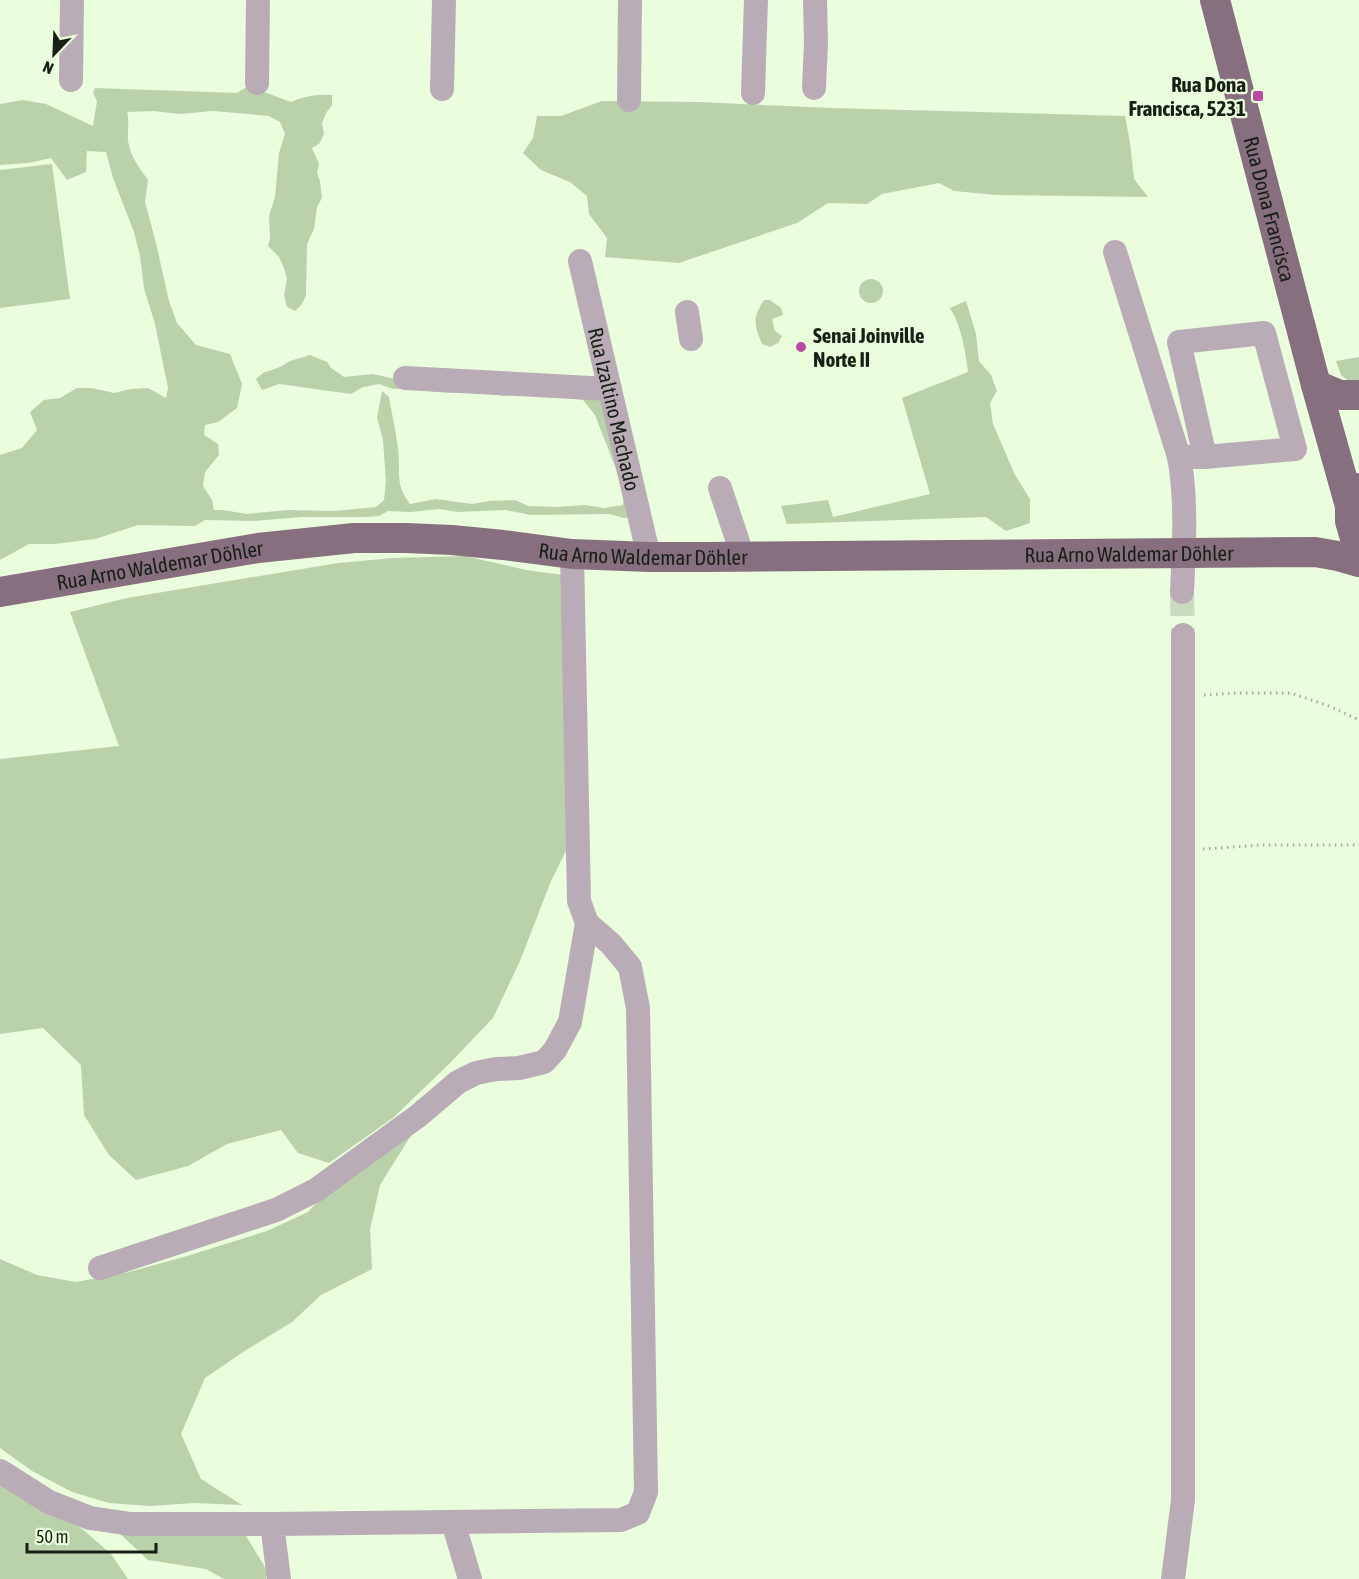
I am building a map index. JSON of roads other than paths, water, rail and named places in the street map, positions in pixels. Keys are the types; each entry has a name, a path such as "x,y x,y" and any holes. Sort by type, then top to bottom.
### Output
{"main road":[{"name":"Rua Dona Francisca","path":"1215,0 1316,385 1353,504 1359,552"},
{"path":"1316,385 1340,395 1359,395"},
{"name":"Rua Dona Francisca","path":"1325,417 1359,464"},
{"name":"Rua Arno Waldemar Döhler","path":"1292,552 1353,504"},
{"name":"Rua Arno Waldemar Döhler","path":"0,592 258,548 354,538 405,537 452,540 572,554 649,557 1315,552 1359,562"}],"street":[{"path":"71,80 72,0"},
{"path":"257,82 258,0"},
{"path":"442,89 444,0"},
{"path":"629,100 630,0"},
{"path":"753,93 756,0"},
{"path":"814,88 826,43 815,0"},
{"path":"1115,252 1179,457 1182,473 1184,553 1182,592"},
{"name":"Rua Izaltino Machado","path":"580,261 649,557"},
{"path":"687,312 691,339"},
{"path":"1179,457 1204,457 1295,449 1264,333 1179,342 1204,457"},
{"path":"405,378 610,388"},
{"path":"720,488 743,556"},
{"path":"0,1471 49,1502 90,1518 131,1524 621,1520 638,1513 646,1492 638,1008 630,967 611,944 587,923 579,901 572,554"},
{"path":"1173,1579 1183,1500 1184,634"},
{"path":"100,1268 276,1210 316,1190 418,1116 458,1082 476,1073 519,1068 544,1062 555,1050 570,1022 587,923"},
{"path":"453,1522 470,1579"},
{"path":"272,1524 279,1579"}],"tunnel":[{"path":"1182,592 1183,635"}],"place":[{"name":"Rua Dona Francisca, 5231","path":"1258,96"},
{"name":"Senai Joinville Norte II","path":"801,347"}]}
